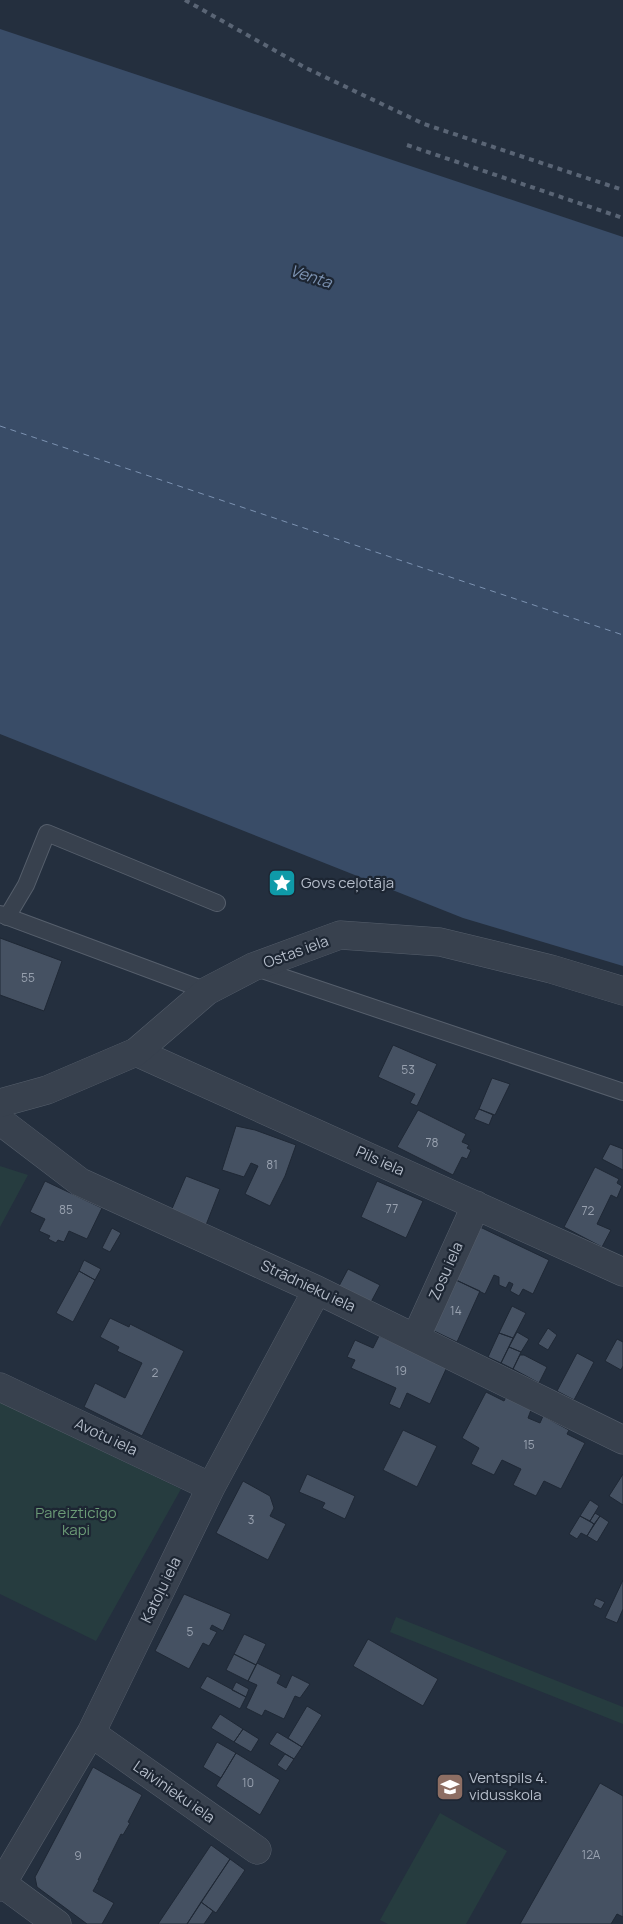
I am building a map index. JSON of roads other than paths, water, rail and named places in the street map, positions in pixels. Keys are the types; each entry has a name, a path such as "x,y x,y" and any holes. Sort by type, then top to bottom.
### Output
{"street":[{"name":"Ostas iela","path":"0,1103 47,1090 136,1052 207,991 253,967 340,935 440,942 551,969 623,991"},
{"name":"Pils iela","path":"136,1052 623,1272"},
{"name":"Strādnieku iela","path":"0,1121 80,1182 416,1337 623,1440"},
{"name":"Zosu iela","path":"416,1337 476,1205"},
{"name":"Katoļu iela","path":"1,1884 91,1733 211,1487 317,1290"},
{"name":"Avotu iela","path":"0,1387 211,1487"},
{"name":"Laivinieku iela","path":"91,1733 256,1850"},
{"path":"1,1884 57,1924"}],"lane":[{"path":"207,991 4,916 26,885 47,833 217,903"},
{"path":"253,967 623,1092"}],"water":[{"name":"Venta","path":"0,29 623,237 623,966 463,918 0,734"}],"railway":[{"path":"185,0 306,68 424,124 623,190"},
{"path":"407,145 623,218"}],"place":[{"name":"Govs ceļotāja","path":"282,883"},
{"name":"Ventspils 4. vidusskola","path":"450,1787"}],"park label":[{"name":"Pareizticīgo kapi","path":"76,1522"}]}
